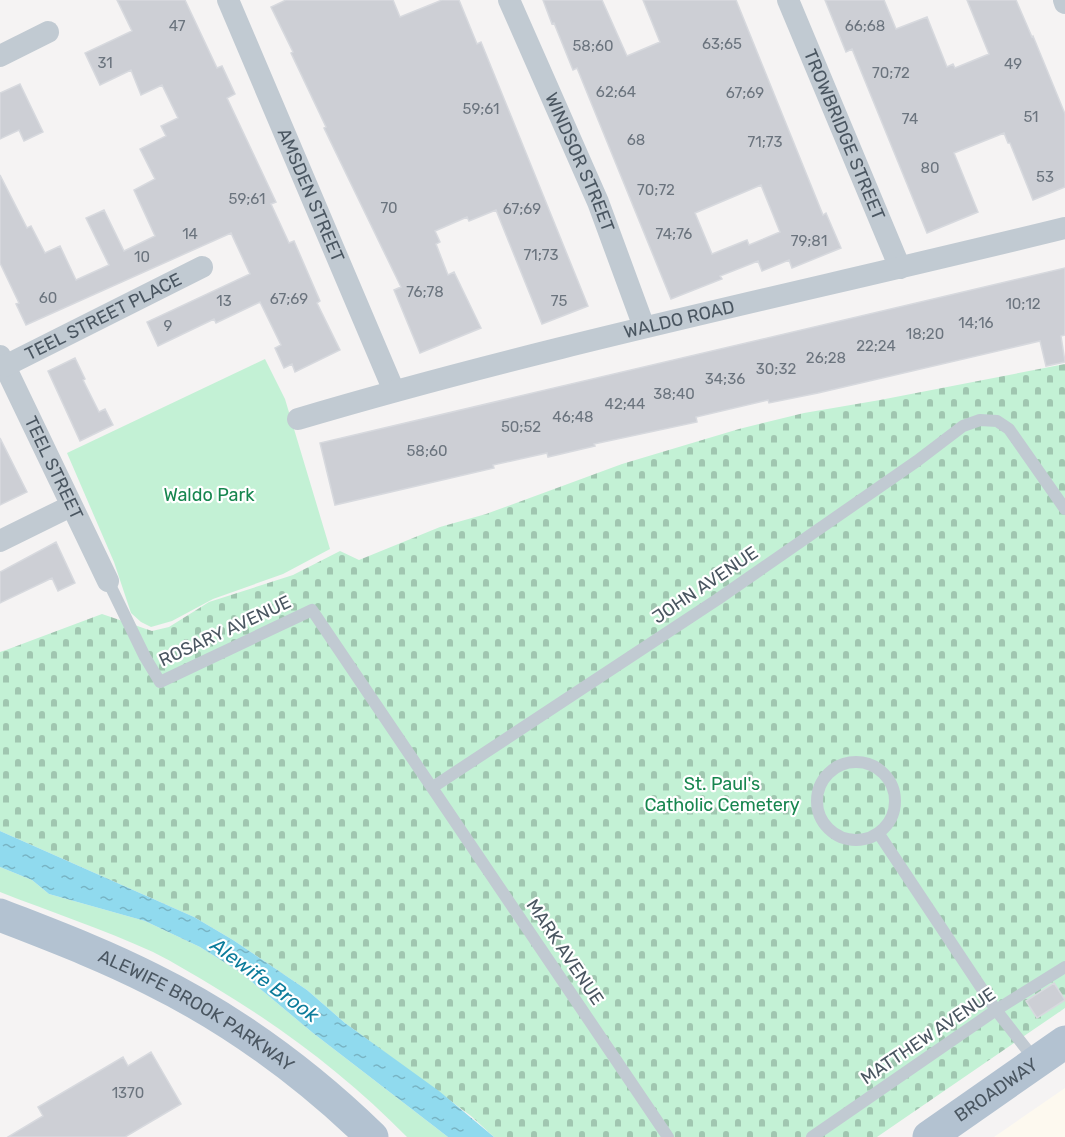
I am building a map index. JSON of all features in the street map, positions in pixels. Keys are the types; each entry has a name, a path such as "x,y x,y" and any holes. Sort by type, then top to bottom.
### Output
{"main road":[{"name":"ALEWIFE BROOK PARKWAY","path":"0,915 135,971 207,1009 242,1031 301,1074 372,1137"},
{"name":"BROADWAY","path":"929,1137 1065,1042"}],"street":[{"name":"AMSDEN STREET","path":"228,0 394,391"},
{"name":"WINDSOR STREET","path":"509,0 598,202 644,327"},
{"name":"TROWBRIDGE STREET","path":"788,0 900,268"},
{"path":"0,56 48,32"},
{"name":"WALDO ROAD","path":"298,419 394,391 644,327 1065,228"},
{"name":"TEEL STREET PLACE","path":"2,361 202,267"},
{"name":"TEEL STREET","path":"2,361 108,581"},
{"path":"0,541 71,506"}],"lane":[{"name":"JOHN AVENUE","path":"433,787 718,598 963,426 980,420 998,421 1009,429 1065,508"},
{"name":"ROSARY AVENUE","path":"108,581 145,657 160,682 312,609 433,787"},
{"path":"859,761 874,765 888,776 894,789 896,804 890,823 879,834 861,841 846,840 833,834 824,826 819,815 817,798 820,783 832,769 845,763 859,761"},
{"name":"MARK AVENUE","path":"433,787 668,1137"},
{"path":"879,834 996,1010 1037,1061"},
{"name":"MATTHEW AVENUE","path":"812,1137 996,1010 1065,967"}],"shaded area":[{"path":"1065,1088 1065,1137 994,1137"}],"green space":[{"name":"Waldo Park","path":"265,359 285,399 330,549 283,574 213,599 172,621 151,627 131,613 114,562 67,453"},
{"name":"St. Paul's Catholic Cemetery","path":"1065,364 1065,1008 877,1137 494,1137 471,1116 345,1023 307,990 233,940 194,917 0,831 0,652 102,614 152,631 169,627 209,602 293,575 340,551 359,560 440,527 486,514 622,464 739,429 804,413"},
{"path":"0,867 32,880 49,894 145,921 200,947 240,972 313,1033 448,1137 407,1137 340,1075 292,1038 242,1004 153,952 0,892"}],"water":[{"name":"Alewife Brook","path":"0,831 194,917 233,940 307,990 345,1023 439,1091 494,1137 448,1137 313,1033 240,972 200,947 145,921 49,894 32,880 0,867"}],"building":[{"path":"117,0 185,0 217,68 222,66 235,94 227,98 276,202 271,204 289,243 294,241 320,301 317,303 340,350 295,372 292,364 284,368 275,348 281,345 260,302 216,323 214,319 158,346 147,322 250,274 231,233 26,325 16,304 19,303 0,263 0,175 27,228 31,226 45,253 60,246 76,280 109,265 86,218 104,210 124,251 155,236 134,190 155,179 140,149 166,136 161,126 178,118 162,85 141,95 131,70 100,85 85,53 132,31"},
{"path":"286,0 393,0 400,17 442,0 459,0 477,44 481,42 588,306 542,324 496,210 469,221 467,217 435,231 440,242 436,244 448,275 454,272 481,328 420,353 394,290 401,287 324,128 326,127 271,7"},
{"path":"543,0 602,0 627,56 660,42 643,0 736,0 823,215 826,213 841,248 792,268 789,260 762,271 758,261 720,276 722,279 671,299 577,68 573,70 554,23 552,24","holes":["761,185 780,232 749,245 747,240 712,254 695,213"]},
{"path":"825,0 884,0 896,29 927,17 947,67 953,64 955,68 989,54 967,0 1016,0 1065,114 1065,187 1033,200 1004,133 954,153 978,212 927,233 852,49 846,52"},
{"path":"20,84 43,132 24,141 19,130 0,139 0,93"},
{"path":"1065,268 1065,335 1061,336 1065,362 1046,366 1040,341 818,393 769,403 768,400 696,417 697,422 594,444 595,446 548,457 547,453 493,465 494,468 335,505 320,443"},
{"path":"75,358 99,412 105,409 113,425 80,441 48,371"},
{"path":"0,438 27,492 0,505"},
{"path":"56,542 75,583 58,591 52,578 0,603 0,572"},
{"path":"1054,983 1065,1000 1037,1018 1026,1001"},
{"path":"151,1052 181,1104 125,1137 8,1137 43,1116 38,1107 123,1057 128,1066"}]}
